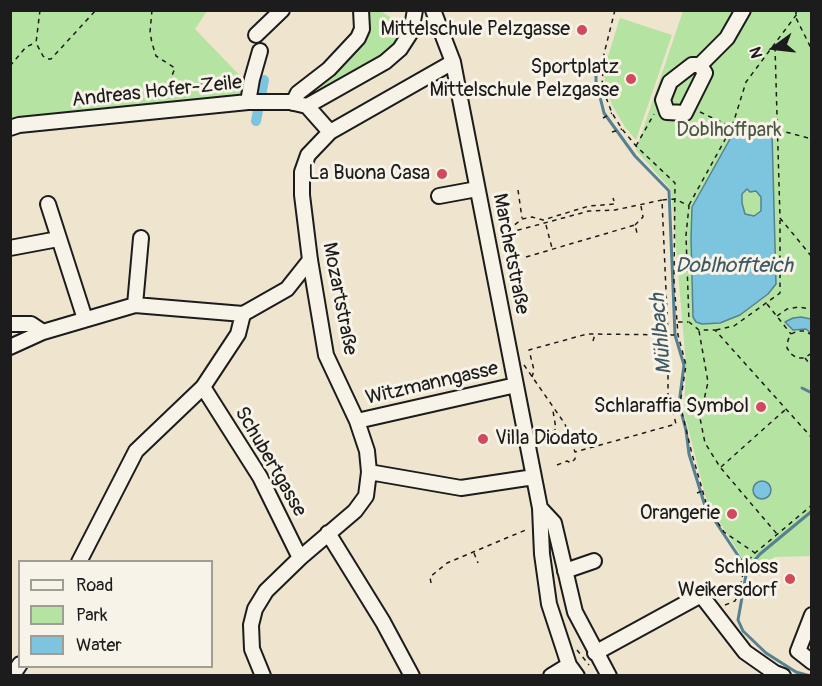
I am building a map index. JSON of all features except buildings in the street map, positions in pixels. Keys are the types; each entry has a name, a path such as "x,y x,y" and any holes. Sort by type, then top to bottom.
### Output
{"street":[{"path":"256,35 282,10"},
{"path":"293,103 298,93 329,69 358,38 362,29 360,10"},
{"path":"330,132 307,106 385,62 400,50 411,32 415,10"},
{"name":"Marchetstraße","path":"433,10 453,62 540,508 542,554 549,604 573,670"},
{"path":"700,65 705,73 685,113 667,112 663,100 670,82 692,65 700,65 727,38 743,10"},
{"path":"248,102 260,51"},
{"name":"Mozartstraße","path":"263,675 252,649 251,625 255,609 266,591 300,558 355,511 366,496 369,472 367,451 357,421 326,355 310,260 302,195 302,172 308,155 330,132 453,62"},
{"name":"Andreas Hofer-Zeile","path":"10,128 19,125 248,102 293,103 307,106"},
{"path":"439,196 477,189"},
{"path":"48,204 85,319"},
{"path":"135,305 141,238"},
{"path":"10,248 58,239"},
{"path":"10,347 43,332 135,305 243,314 287,289 310,260"},
{"path":"80,560 136,451 203,387 238,334 243,314"},
{"path":"10,324 31,324 43,332"},
{"name":"Witzmanngasse","path":"357,421 516,385"},
{"name":"Schubertgasse","path":"203,387 260,477 300,558"},
{"path":"369,472 461,488 534,477"},
{"name":"Marchetstraße","path":"540,508 554,523 575,612 609,675"},
{"path":"328,533 383,622 412,675"},
{"path":"528,556 542,554"},
{"path":"565,571 594,561"},
{"path":"598,657 701,595 745,652 775,673 783,675"},
{"path":"812,615 798,651 812,662"},
{"path":"551,675 573,670"}],"path":[{"path":"40,10 36,43 47,59 51,59 96,10"},
{"path":"152,10 150,32 152,43 156,56 175,68 171,78 179,82 223,86 237,80 243,82 249,74 252,79"},
{"path":"615,10 604,54 601,87 611,114 622,129 636,146 675,183 674,281 677,335 686,365 680,405 692,454 707,506 724,532 755,553"},
{"path":"689,322 686,235 689,206 732,127 746,81 775,45 798,10"},
{"path":"795,16 812,50"},
{"path":"10,66 26,46 36,43"},
{"path":"677,322 689,322 699,330 715,330 734,326 780,293 775,45"},
{"path":"591,73 601,74"},
{"path":"589,86 601,87"},
{"path":"636,146 663,100"},
{"path":"688,107 732,127 778,130 812,139"},
{"path":"603,118 611,114"},
{"path":"612,132 622,129"},
{"path":"518,190 522,219"},
{"path":"613,198 615,210"},
{"path":"496,237 589,211 615,210 674,199 689,206"},
{"path":"575,452 676,424 668,394 662,200"},
{"path":"495,232 508,230 522,219 532,217 543,220 589,206 615,204"},
{"path":"526,257 635,225 643,217 640,205"},
{"path":"780,218 812,257"},
{"path":"546,224 552,248"},
{"path":"635,225 637,233"},
{"path":"766,303 791,334"},
{"path":"777,316 787,309 798,307 812,309"},
{"path":"699,330 708,382 700,418 705,443 720,467 777,534"},
{"path":"715,330 812,438"},
{"path":"812,335 805,331 798,331 791,334 788,340 791,354 804,358 812,353"},
{"path":"532,378 534,370 529,350 587,334 677,335"},
{"path":"593,341 595,334"},
{"path":"804,358 812,367"},
{"path":"524,365 565,424 575,452 575,459 571,463 567,461 556,465"},
{"path":"720,467 786,409"},
{"path":"552,432 556,429 553,411 556,410"},
{"path":"697,493 703,491"},
{"path":"714,611 735,601 744,569 755,553 812,505"},
{"path":"431,583 430,577 447,563 529,528 542,526"},
{"path":"473,552 478,563"},
{"path":"562,645 576,649 590,666 598,657"}],"green space":[{"path":"11,11 207,11 195,29 247,83 246,98 11,121"},
{"path":"364,11 381,11 403,26 400,37 385,54 328,89 286,92 338,52 345,59"},
{"name":"Doblhoffpark","path":"683,11 811,11 811,556 774,557 759,576 744,561 707,502 684,412 686,365 671,190 636,150"},
{"name":"Sportplatz Mittelschule Pelzgasse","path":"620,18 672,35 636,140 613,107 605,88 604,69"}],"water":[{"name":"Doblhoffteich","path":"735,130 772,132 776,284 768,294 740,315 720,323 702,324 696,322 693,317 692,207","holes":["747,189 750,192 756,191 761,197 761,211 754,216 745,214 742,203 742,194"]},
{"path":"801,317 811,319 811,333 806,329 793,330 785,322"},
{"path":"758,481 766,481 771,486 769,497 758,499 753,494 753,486"}],"waterway":[{"name":"Mühlbach","path":"596,66 596,81 604,113 635,156 669,191 675,335 684,365 679,404 689,454 705,506 747,569 738,620 743,631 766,653 796,672 810,676"},
{"path":"256,121 264,80"},
{"path":"802,388 812,393"},
{"path":"747,569 760,554 812,511"}],"place":[{"name":"Mittelschule Pelzgasse","path":"582,30"},
{"name":"Sportplatz Mittelschule Pelzgasse","path":"631,79"},
{"name":"La Buona Casa","path":"442,174"},
{"name":"Schlaraffia Symbol","path":"761,407"},
{"name":"Villa Diodato","path":"483,439"},
{"name":"Orangerie","path":"732,514"},
{"name":"Schloss Weikersdorf","path":"790,579"}]}
